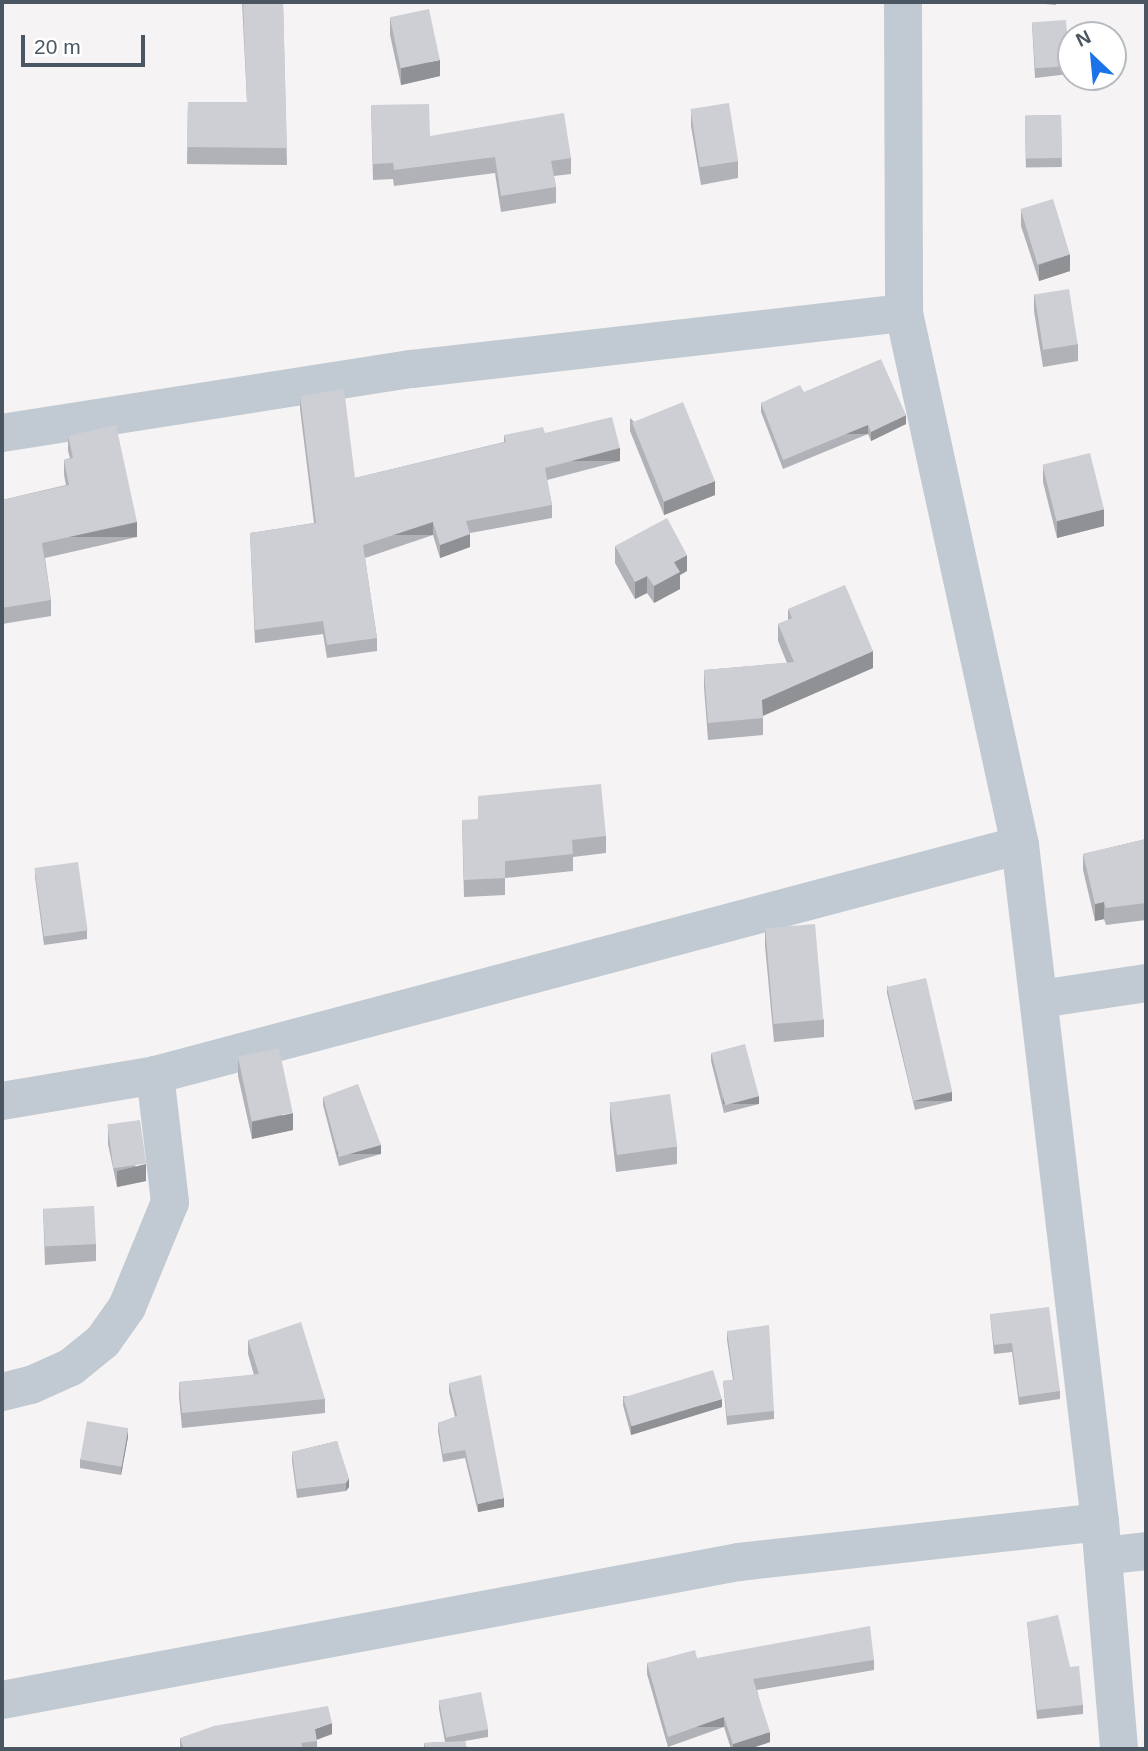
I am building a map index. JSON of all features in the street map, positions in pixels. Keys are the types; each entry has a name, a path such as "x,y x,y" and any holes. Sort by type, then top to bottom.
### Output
{"street":[{"path":"902,2 904,313 1020,845 1041,999 1101,1539 1119,1749"},
{"path":"2,433 412,369 904,313"},
{"path":"2,1101 155,1075 1020,845"},
{"path":"1041,999 1146,983"},
{"path":"2,1392 31,1385 71,1367 103,1341 127,1307 170,1202 155,1075"},
{"path":"2,1700 739,1562 1101,1539 1146,1551"}],"building":[{"path":"243,2 283,2 287,148 187,147 188,102 247,102"},
{"path":"429,9 440,60 401,68 390,17"},
{"path":"1066,20 1057,21 1057,67 1035,68 1032,22"},
{"path":"729,103 738,161 700,167 690,109"},
{"path":"429,104 430,136 564,113 571,158 551,161 556,187 501,196 495,157 394,170 393,163 373,164 371,105"},
{"path":"1061,115 1062,158 1026,159 1025,116"},
{"path":"1053,199 1070,254 1037,264 1020,209"},
{"path":"1069,289 1078,344 1043,350 1034,294"},
{"path":"881,359 906,415 871,432 868,425 783,460 761,403 800,385 804,392"},
{"path":"344,389 355,478 506,442 504,435 543,427 545,433 612,417 620,448 545,468 552,505 466,521 470,534 440,545 433,522 363,545 377,638 327,645 323,621 255,630 250,533 316,523 300,396"},
{"path":"683,402 715,481 664,501 632,423"},
{"path":"116,425 137,522 42,543 51,600 2,608 2,500 69,485 64,460 73,458 68,436"},
{"path":"1090,453 1104,509 1056,521 1042,465"},
{"path":"667,518 687,555 674,562 680,572 654,586 647,576 635,582 615,546"},
{"path":"845,585 873,651 762,700 763,718 708,723 704,670 794,662 778,624 792,618 788,609"},
{"path":"601,784 606,836 572,840 573,854 505,861 505,878 464,880 462,820 478,819 478,796"},
{"path":"1146,839 1146,903 1106,908 1104,902 1095,904 1083,854"},
{"path":"78,862 88,930 44,936 34,868"},
{"path":"815,924 823,1020 774,1024 765,928"},
{"path":"926,978 952,1092 913,1101 887,987"},
{"path":"745,1044 759,1096 725,1105 711,1053"},
{"path":"279,1048 293,1113 252,1121 238,1057"},
{"path":"358,1084 381,1145 339,1157 323,1097"},
{"path":"670,1094 677,1146 617,1155 610,1102"},
{"path":"140,1120 146,1164 113,1168 107,1125"},
{"path":"94,1206 96,1244 45,1247 43,1209"},
{"path":"1049,1307 1060,1391 1019,1397 1012,1343 994,1345 990,1314"},
{"path":"301,1322 325,1399 182,1413 179,1382 259,1374 248,1340"},
{"path":"769,1325 774,1411 727,1416 723,1381 734,1380 727,1331"},
{"path":"713,1370 722,1399 632,1426 623,1397"},
{"path":"481,1375 504,1498 478,1504 465,1450 443,1454 438,1423 457,1416 449,1383"},
{"path":"87,1421 128,1428 122,1467 80,1459"},
{"path":"337,1441 349,1478 346,1483 297,1489 292,1452"},
{"path":"1058,1615 1070,1667 1079,1666 1083,1705 1037,1710 1027,1622"},
{"path":"870,1626 874,1660 753,1679 770,1732 733,1744 724,1717 668,1737 647,1663 695,1650 697,1658"},
{"path":"481,1692 488,1729 446,1738 439,1700"},
{"path":"328,1706 332,1723 315,1729 317,1741 301,1743 303,1749 184,1749 180,1738 214,1726"},
{"path":"465,1741 467,1749 426,1749 424,1743"}]}
